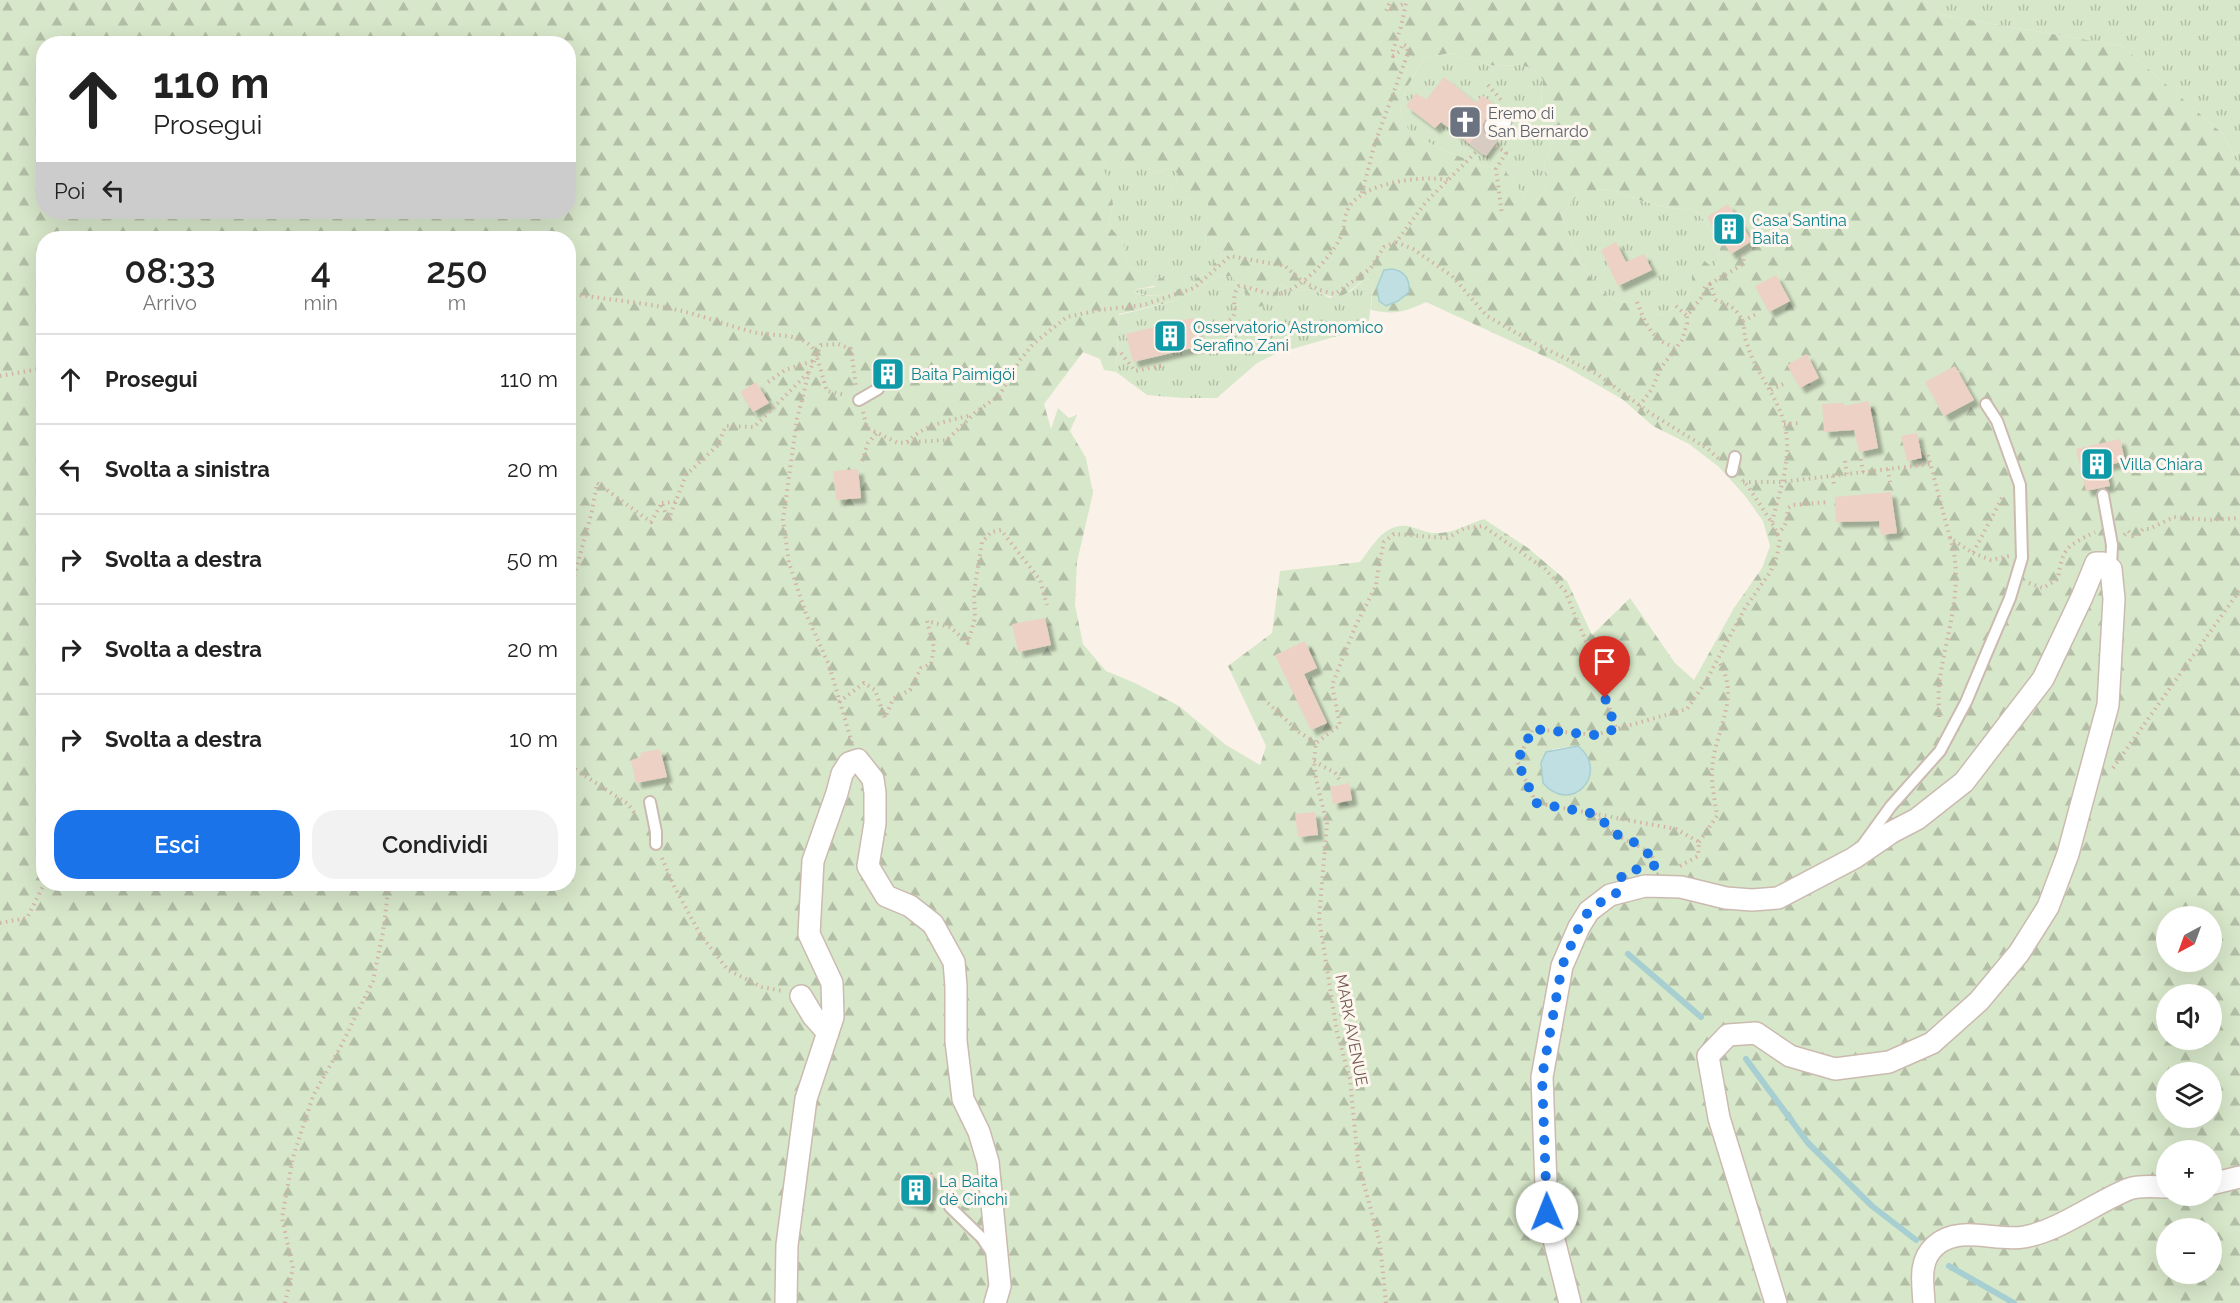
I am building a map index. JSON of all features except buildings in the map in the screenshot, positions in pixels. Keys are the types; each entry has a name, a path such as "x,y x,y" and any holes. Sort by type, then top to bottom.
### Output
{"street":[{"path":"1570,1303 1547,1212 1542,1077 1562,966 1588,912 1610,895 1645,886 1682,887 1726,898 1752,900 1778,898 1854,858 1892,832 1917,819 1964,782 2043,679 2096,563 2103,564 2111,569 2114,599 2108,705 2068,854 2048,907 2019,953 1979,1001 1932,1043 1889,1062 1835,1068 1790,1056 1756,1033 1728,1035 1708,1056 1719,1118 1776,1303"},
{"path":"786,1303 787,1245 806,1099 833,1017 832,983 809,934 813,861 842,774 849,763 858,760 873,778 875,793 875,823 868,866 886,896 910,906 933,924 954,962 957,986 956,1041 963,1099 979,1132 988,1162 1000,1286 995,1303"},
{"path":"801,996 813,1016 828,1033"},
{"path":"2222,1181 2240,1177"},
{"path":"1924,1303 1922,1269 1927,1255 1943,1240 1977,1234 2024,1237 2053,1227 2132,1188 2156,1187"}],"lane":[{"path":"858,396 878,389"},
{"path":"1854,858 1891,806 1940,751 1965,702 2010,598 2022,558 2020,485 1997,421 1986,404"},
{"path":"1732,471 1735,457"},
{"path":"2103,495 2112,544 2111,569"},
{"path":"650,802 656,844"},
{"path":"950,1207 982,1238 997,1261"}],"path":[{"path":"1213,327 1227,324 1232,318 1235,312 1236,290 1239,286 1278,294 1303,282 1328,258 1343,232 1347,210 1361,194 1374,146 1408,53 1407,46 1403,44 1400,51 1393,56 1406,3 1386,11 1391,0"},
{"path":"1496,130 1506,153 1496,169 1502,215"},
{"path":"858,760 829,665 806,614 789,563 783,520 797,419 809,372 821,345 838,344 851,349 858,396 867,428 898,443 947,441 973,415 999,396 1020,360 1034,343 1067,317 1143,305 1194,288 1230,256 1285,266 1303,282 1335,294 1370,269 1384,248 1396,242 1426,202 1478,150"},
{"path":"1361,194 1400,182 1433,177 1449,180"},
{"path":"1396,242 1413,249 1452,276 1487,316 1536,344 1597,374 1640,406 1708,449 1743,482 1772,523 1780,539 1777,556 1687,709 1595,735 1533,729 1517,761 1536,803 1676,829 1699,842"},
{"path":"1687,316 1704,294 1703,290 1706,286 1743,264 1744,254"},
{"path":"1710,284 1716,300 1735,310 1743,321 1746,343 1782,415 1787,439 1787,453 1772,523"},
{"path":"576,294 681,311 758,333 788,336 811,345 817,352 820,372 827,391 858,396"},
{"path":"1636,302 1654,337 1675,347"},
{"path":"1640,406 1652,390 1660,369 1682,340 1688,324 1687,316 1676,306"},
{"path":"1743,321 1758,313"},
{"path":"1121,353 1135,371 1165,365"},
{"path":"768,382 785,370 813,361"},
{"path":"0,376 36,369"},
{"path":"662,503 668,521 686,476 692,467 717,446 726,426 754,427 809,372"},
{"path":"1771,390 1785,383"},
{"path":"907,442 916,433 931,425 973,415"},
{"path":"1784,424 1802,423"},
{"path":"862,461 868,442 877,433"},
{"path":"1928,455 1955,554 1956,591 1939,687"},
{"path":"1861,459 1863,472"},
{"path":"1845,461 1847,474"},
{"path":"1743,482 1781,482 1930,464"},
{"path":"1888,469 1890,482"},
{"path":"1833,476 1834,486"},
{"path":"576,570 597,483 651,522 662,503"},
{"path":"1973,553 2002,498 2022,519"},
{"path":"662,503 675,502"},
{"path":"1777,534 1788,522 1788,508 1793,505 1829,502"},
{"path":"2112,544 2128,531 2133,536 2137,536 2143,529 2149,529 2174,517 2210,520 2240,518"},
{"path":"1268,703 1299,732 1316,743 1340,725 1332,685 1356,625 1376,586 1378,563 1384,542 1394,534 1447,538 1465,528 1483,526 1545,569 1566,591 1599,673 1616,729"},
{"path":"1950,538 1973,553 1991,560 2009,556 2022,558 2026,583 2043,588 2058,579 2060,557 2075,542 2100,530 2110,529"},
{"path":"839,702 864,683 875,690 885,718 893,699 910,690 921,668 931,664 934,648 927,621 950,627 968,643 975,618 974,592 982,542 991,532 1001,530 1040,580 1047,604"},
{"path":"2127,748 2240,590"},
{"path":"1673,865 1680,866 1698,856 1699,842 1717,816 1712,770 1717,740 1730,693 1725,671 1718,659"},
{"name":"MARK AVENUE","path":"1316,743 1314,761 1316,779 1327,824 1319,918 1337,1032 1350,1078 1358,1161 1380,1244 1386,1303"},
{"path":"1314,761 1335,773 1341,782"},
{"path":"576,770 628,804 656,844 674,886 700,934 728,970 762,987 801,996"},
{"path":"1595,814 1620,837 1636,843 1653,858 1657,865"},
{"path":"1646,867 1666,864"},
{"path":"0,923 27,918 40,891"},
{"path":"285,1303 293,1268 282,1218 293,1157 313,1096 373,981 388,891"}],"green space":[{"path":"0,0 1925,0 1941,15 2122,46 2224,135 2240,170 2240,1303 0,1303","holes":["1450,53 1491,65 1524,66 1543,80 1542,109 1553,140 1545,162 1546,188 1536,200 1526,200 1504,170 1481,165 1438,148 1409,130 1400,112 1406,89 1424,58","1110,158 1117,158 1130,166 1145,166 1157,173 1167,168 1178,173 1176,182 1170,189 1174,195 1208,204 1206,247 1224,252 1207,270 1170,293 1157,296 1133,291 1156,285 1165,279 1130,267 1122,241 1111,228 1109,219 1113,204 1109,182 1103,168","1610,189 1661,206 1693,209 1721,245 1715,269 1692,252 1692,288 1676,306 1664,315 1655,313 1642,300 1619,302 1599,288 1591,277 1576,252 1561,216 1581,191","1384,270 1398,270 1409,292 1398,301 1386,306","1231,276 1245,290 1254,308 1277,302 1279,284 1302,291 1311,289 1336,297 1346,293 1367,277 1373,286 1371,310 1399,312 1426,302 1561,364 1622,399 1653,426 1689,444 1719,467 1746,497 1763,521 1770,546 1762,568 1734,608 1694,680 1675,663 1630,598 1592,635 1567,581 1528,548 1484,519 1444,533 1430,533 1399,526 1379,537 1360,562 1280,571 1272,633 1228,666 1266,746 1260,765 1226,745 1179,706 1106,671 1083,644 1075,605 1077,562 1093,493 1086,458 1070,431 1077,415 1069,418 1058,408 1051,429 1044,404 1083,352 1100,359 1104,370 1116,372 1119,314 1179,300 1217,277","1578,746 1543,783 1541,763 1553,749"]},
{"path":"1925,0 2240,0 2240,170 2224,135 2122,46 1941,15"},
{"path":"1450,53 1491,65 1524,66 1530,68 1543,80 1542,109 1553,140 1545,162 1546,188 1536,200 1526,200 1504,170 1481,165 1438,148 1408,130 1400,112 1406,89 1424,58"},
{"path":"1110,158 1117,158 1130,166 1145,166 1157,173 1167,168 1178,172 1176,182 1170,189 1174,195 1209,204 1205,231 1206,246 1225,251 1217,261 1195,279 1170,293 1144,295 1132,290 1155,287 1145,274 1130,267 1122,241 1111,228 1109,219 1113,204 1103,168"},
{"path":"1610,189 1661,206 1693,209 1721,245 1715,269 1692,253 1692,288 1676,306 1664,315 1655,313 1642,301 1621,303 1599,288 1583,265 1570,239 1561,216 1581,191"},
{"path":"1231,276 1245,290 1279,284 1302,291 1311,289 1330,298 1351,291 1367,277 1373,286 1369,321 1358,330 1275,354 1257,363 1217,398 1147,395 1116,372 1119,315 1179,300 1217,277"}],"water":[{"path":"1392,269 1406,276 1409,292 1398,301 1386,306 1379,301 1377,287 1384,270"},
{"path":"1578,746 1587,757 1590,768 1589,778 1575,793 1565,795 1554,792 1543,783 1541,763 1546,752"}],"waterway":[{"path":"1628,954 1701,1017"},
{"path":"1746,1059 1808,1143 1872,1206 1916,1240"},
{"path":"1949,1266 2014,1303"}],"tunnel":[{"path":"1478,150 1495,127"}],"place":[{"name":"Eremo di San Bernardo","path":"1465,122"},
{"name":"Casa Santina Baita","path":"1729,229"},
{"name":"Osservatorio Astronomico Serafino Zani","path":"1170,336"},
{"name":"Baita Paimigöi","path":"888,374"},
{"name":"Villa Chiara","path":"2097,464"},
{"name":"La Baita dè Cinchì","path":"916,1190"}],"route":[{"path":"1547,1212 1542,1077 1562,966 1588,912 1610,895 1617,893 1618,882 1625,872 1657,865 1653,858 1636,843 1620,837 1595,814 1536,803 1517,761 1533,729 1595,735 1616,729 1605,698"}]}
